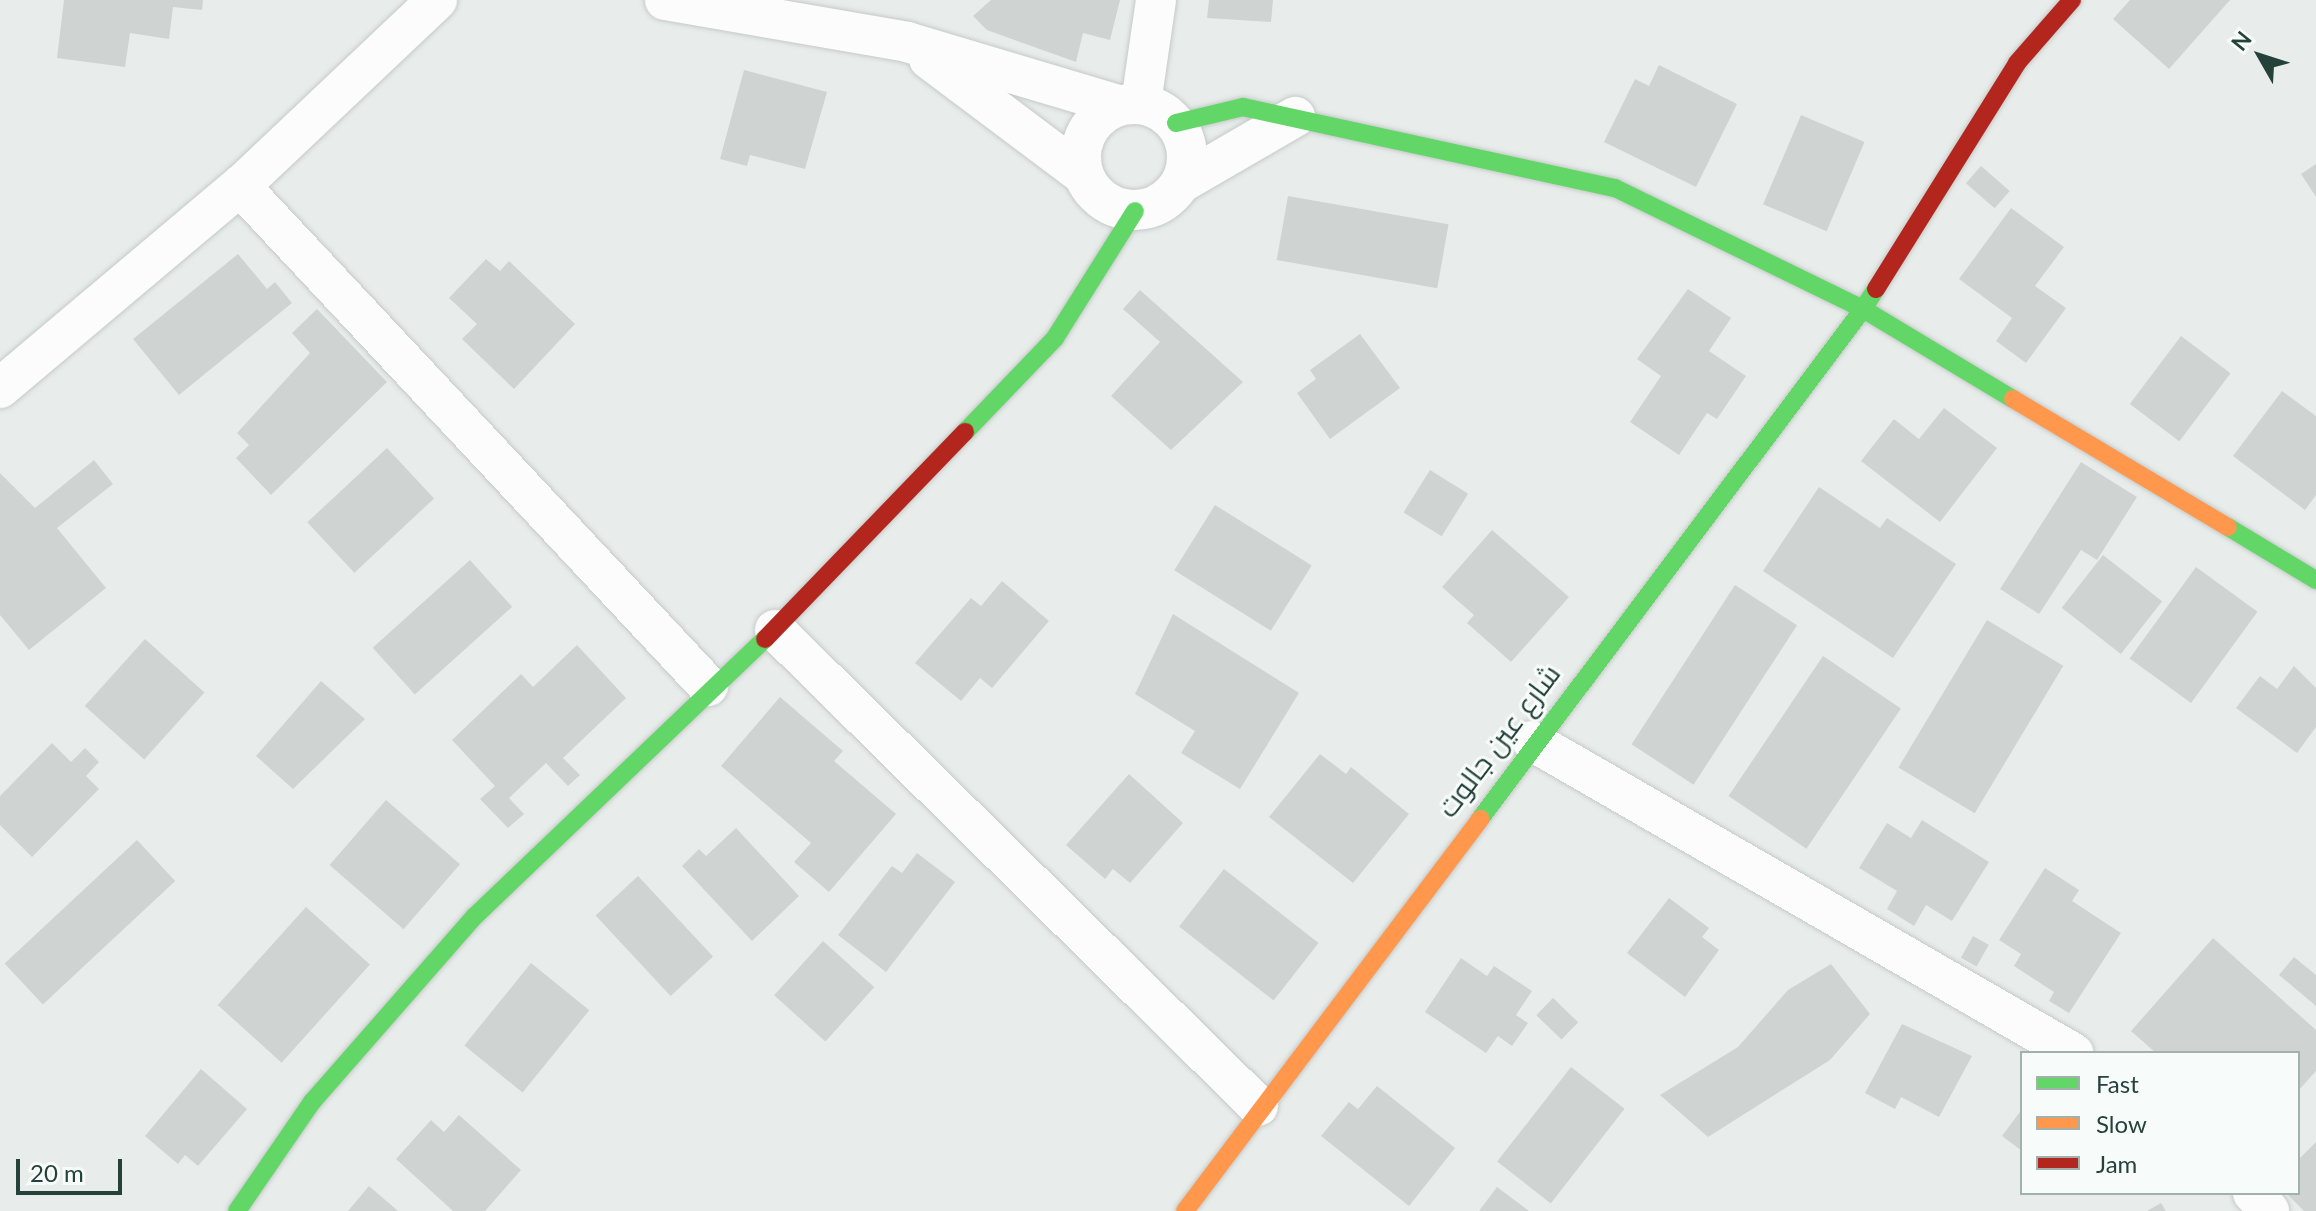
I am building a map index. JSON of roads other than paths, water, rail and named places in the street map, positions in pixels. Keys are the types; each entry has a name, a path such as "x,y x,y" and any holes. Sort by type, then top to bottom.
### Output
{"street":[{"path":"0,388 240,186 437,0"},
{"path":"665,0 907,42 1130,104 1176,123 1243,107 1615,188 1863,309 2316,580"},
{"path":"1081,173 1087,132 1130,104 1156,0"},
{"name":"شارع عين جالوت","path":"1185,1211 1258,1106 1532,741 1863,309 2017,63 2072,0"},
{"path":"907,42 1081,173 1108,205 1135,211 1168,199 1181,183 1295,117"},
{"path":"1176,123 1187,163 1181,183"},
{"path":"240,186 708,686"},
{"path":"237,1211 312,1102 475,916 708,686 775,630 1055,338 1129,231 1135,211"},
{"path":"775,630 1258,1106"},
{"path":"1532,741 2070,1051"},
{"path":"2255,1195 2269,1211"}]}
